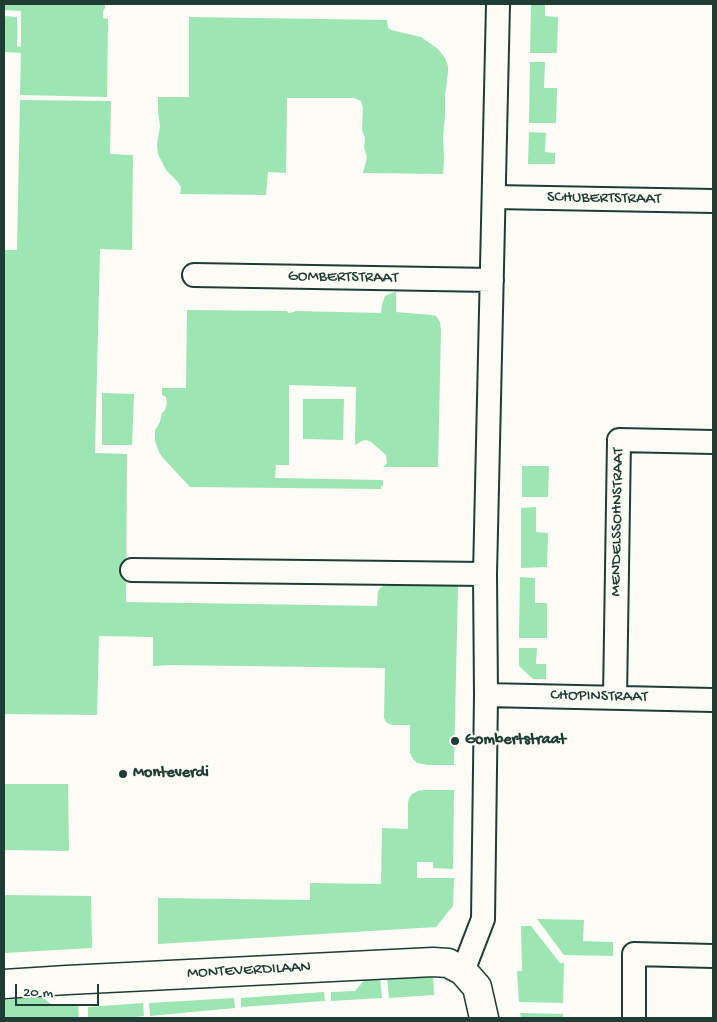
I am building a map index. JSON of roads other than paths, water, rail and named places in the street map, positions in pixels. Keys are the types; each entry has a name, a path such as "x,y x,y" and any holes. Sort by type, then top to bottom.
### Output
{"street":[{"path":"484,1018 477,988 463,971 483,919 486,695 485,574 498,4"},
{"name":"SCHUBERTSTRAAT","path":"494,197 713,200"},
{"name":"GOMBERTSTRAAT","path":"194,275 492,280"},
{"name":"MENDELSSOHNSTRAAT","path":"615,698 619,440 713,442"},
{"path":"132,570 485,574"},
{"name":"CHOPINSTRAAT","path":"486,695 713,700"},
{"path":"634,1018 634,954 713,956"},
{"name":"MONTEVERDILAAN","path":"4,984 433,962 448,963 463,971"}],"place":[{"name":"Gombertstraat","path":"455,741"},
{"name":"Monteverdi","path":"123,774"}]}
